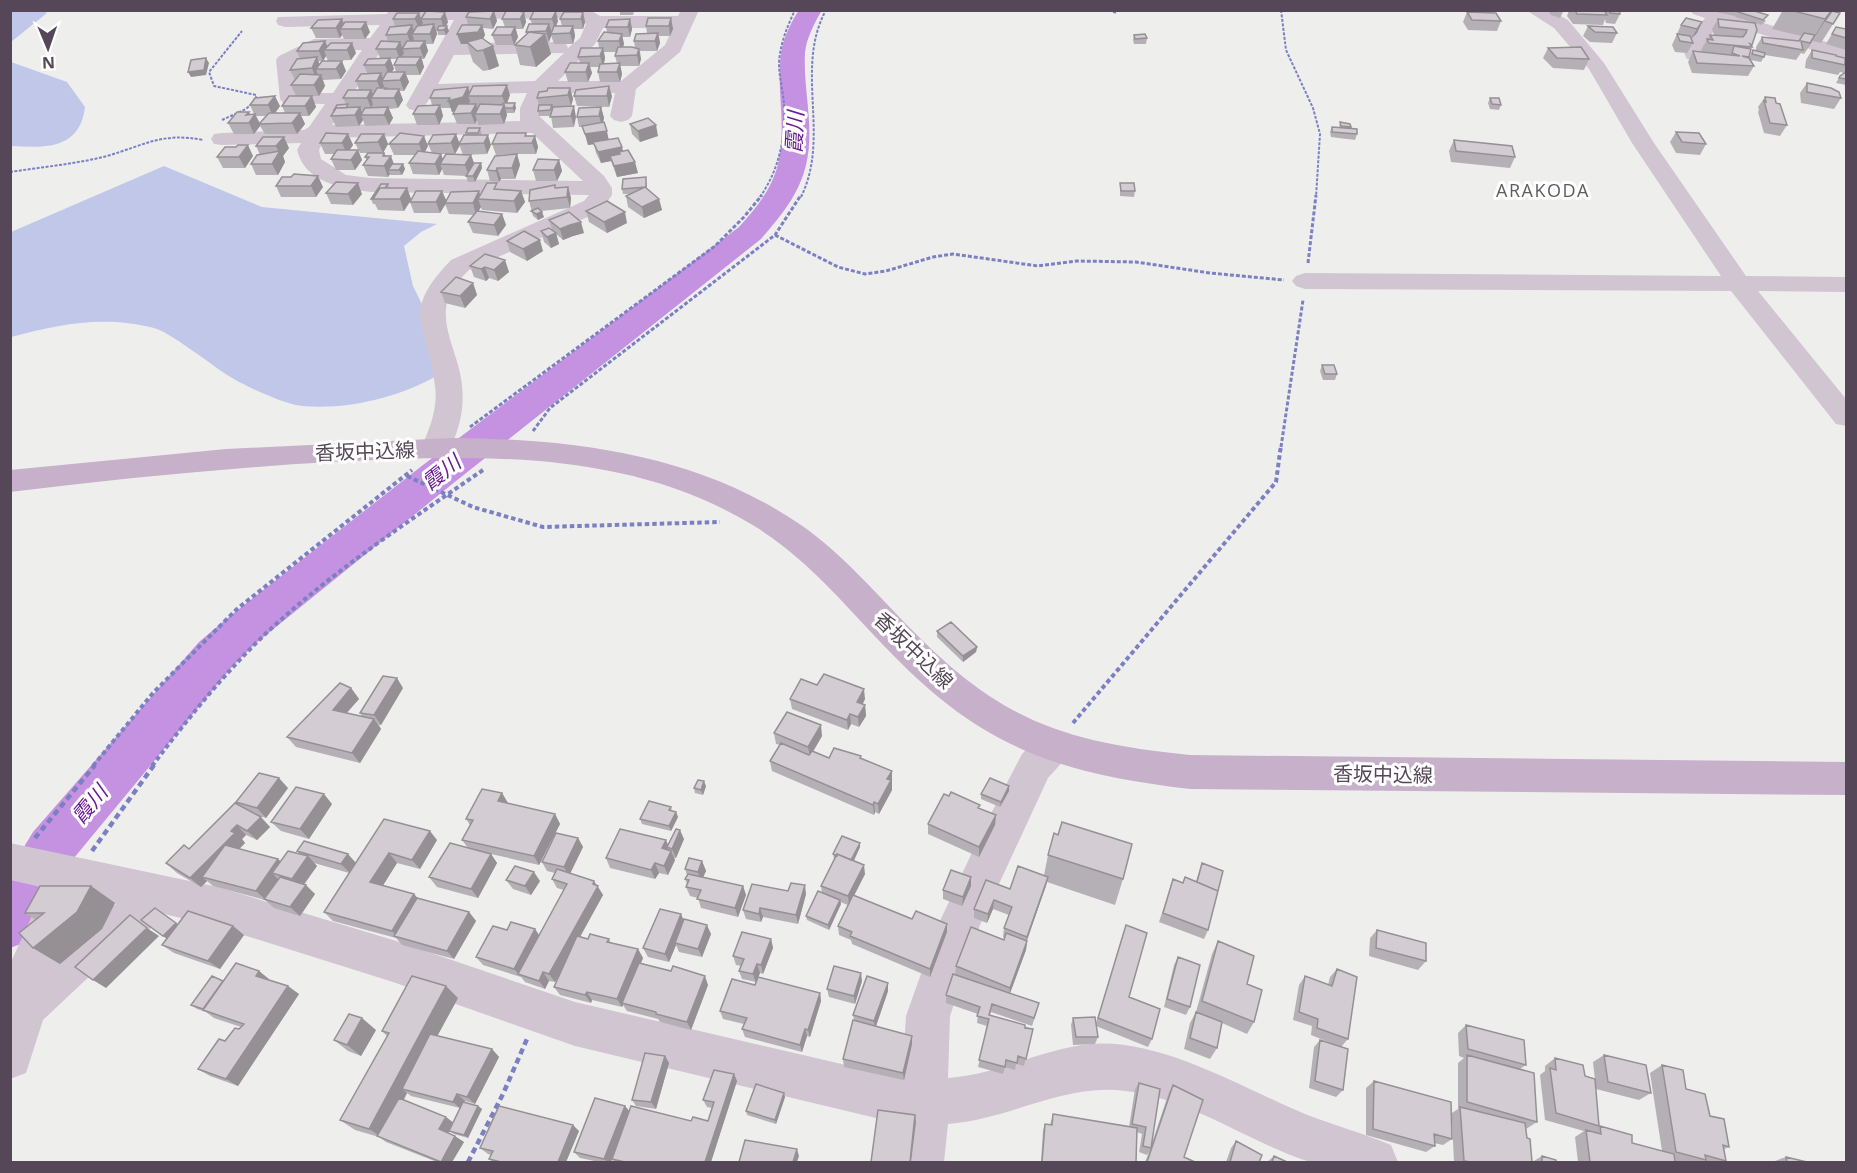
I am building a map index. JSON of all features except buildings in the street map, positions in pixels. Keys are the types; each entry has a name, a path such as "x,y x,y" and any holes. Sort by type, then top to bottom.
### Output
{"main road":[{"name":"香坂中込線","path":"10,481 267,455 438,448 510,449 583,454 645,467 693,482 729,498 762,517 794,537 822,559 939,678 962,696 987,714 1054,746 1083,757 1190,772 1846,779"}],"street":[{"path":"1535,10 1561,24 1597,67 1643,143 1739,284 1846,417"},
{"path":"285,21 467,13 580,12 596,22 687,16 673,48 626,87 424,90"},
{"path":"402,130 467,13"},
{"path":"1694,55 1694,43 1708,13 1846,54"},
{"path":"396,15 317,132 308,150 311,162 340,181 371,185 601,188"},
{"path":"596,22 588,40 540,87 530,108 529,119 601,188"},
{"path":"338,98 290,99 286,60 314,45 375,44"},
{"path":"447,49 579,47"},
{"path":"621,116 626,87"},
{"path":"214,131 307,136 317,132 537,127"},
{"path":"438,448 449,414 450,398 449,383 432,318 436,296 450,274 460,265 592,206 600,195 601,188"},
{"path":"1305,281 1846,284"},
{"path":"920,1162 925,1103 924,1049 928,1016 960,923 998,840 1035,766 1054,746"},
{"path":"14,863 71,873 229,911 393,961 575,1024 894,1101 925,1103 988,1096 1090,1067 1126,1068 1161,1076 1335,1150 1374,1162"},
{"path":"15,1025 30,968 71,873"},
{"path":"15,1025 78,958 140,911"}],"path":[{"path":"14,863 73,794 153,693 237,609 407,476 416,465 438,448 715,246 748,215 772,182 784,114 779,63 785,32 795,10"},
{"path":"71,873 203,700 250,648 311,594 495,461 550,408 775,235 801,199 811,170 815,144 810,54 814,36 826,10"},
{"path":"1108,10 1116,13"},
{"path":"1054,746 1276,482 1314,225 1320,134 1313,108 1286,50 1281,10"},
{"path":"10,172 106,156 159,138 187,137 207,140 214,131 256,100 256,95 214,86 208,72 242,31"},
{"path":"775,235 846,270 865,275 942,254 953,254 1038,266 1077,261 1136,262 1231,276 1305,281"},
{"path":"407,476 446,496 493,514 543,527 739,521 762,517"},
{"path":"468,1162 503,1094 522,1047 540,1012"}],"shaded area":[{"path":"11,10 43,11 47,13 11,42"},
{"path":"11,62 67,82 85,107 82,121 76,132 68,139 48,146 11,146"},
{"path":"164,166 262,207 437,224 421,232 404,246 413,286 442,345 442,373 410,389 375,400 338,406 302,406 274,398 243,384 169,335 154,328 117,322 82,323 47,328 11,337 11,232"}],"waterway":[{"name":"霞川","path":"10,923 51,848 215,655 240,632 437,475 750,233 773,207 792,165 796,130 793,52 804,21 811,10"}],"district":[{"name":"ARAKODA","path":"1543,190"}]}
